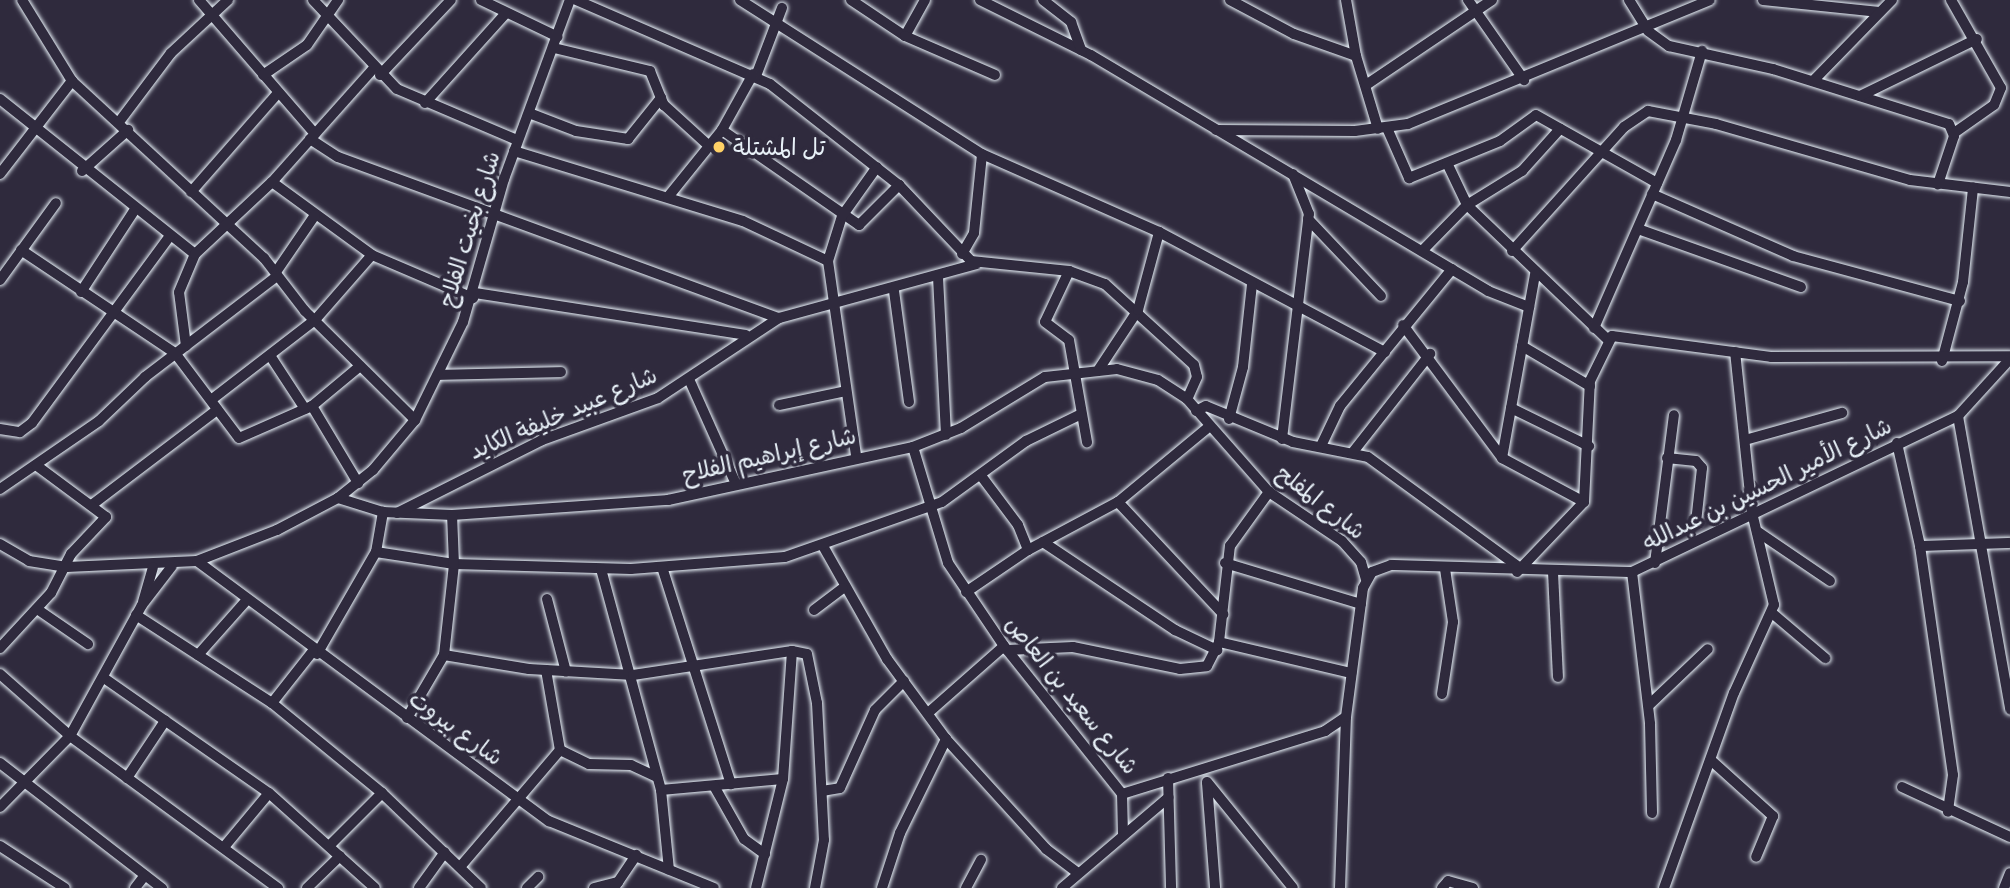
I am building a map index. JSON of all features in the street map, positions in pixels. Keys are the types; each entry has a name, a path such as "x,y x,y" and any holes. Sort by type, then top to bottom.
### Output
{"street":[{"path":"22,0 72,81 225,222 277,274 315,320 415,420"},
{"path":"199,0 312,137 338,157 779,318"},
{"path":"119,122 171,54 228,0"},
{"path":"313,0 377,71 425,103 516,145 743,221 828,261"},
{"path":"263,75 307,45 338,0"},
{"path":"186,346 179,292 195,254 225,222 272,182 312,137 451,0"},
{"path":"481,0 556,42 645,68 661,98 709,146"},
{"name":"شارع بخيت الفلاح","path":"0,544 29,561 67,568 172,566 197,561 338,498 358,483 415,420 439,375 474,295 494,212 570,0"},
{"path":"576,0 595,3 755,75 899,185 962,254 977,264 1069,271 1105,284 1138,310 1194,365 1197,376 1187,399"},
{"path":"851,0 905,36 995,75"},
{"path":"905,36 925,0"},
{"path":"980,0 1081,50 1213,130 1292,172 1452,269 1529,307"},
{"path":"1043,0 1071,22 1081,50"},
{"path":"1230,0 1294,34 1356,56"},
{"path":"1346,0 1356,56 1366,85 1382,129 1408,177 1507,138 1536,115 1655,189 1793,256 1960,301"},
{"path":"1366,85 1471,5 1492,0"},
{"path":"1629,0 1648,31 1669,46 1702,51 1813,81 1945,122 1954,133"},
{"path":"1213,130 1382,129 1524,80 1648,31 1710,0"},
{"path":"1763,0 1879,12"},
{"path":"1813,81 1892,0"},
{"path":"1938,184 1954,133 1994,105 2001,88 1977,38 1951,0"},
{"path":"736,1 777,21 982,154 1160,232 1252,284 1300,306 1385,352"},
{"path":"1471,5 1524,80"},
{"path":"668,197 722,130 755,75 782,8"},
{"path":"425,103 505,14"},
{"path":"1860,96 1977,38"},
{"path":"1594,328 1685,116 1702,51"},
{"path":"0,174 72,81"},
{"path":"191,192 278,93"},
{"path":"528,113 576,131 628,139 661,98"},
{"path":"0,99 82,170 195,254"},
{"path":"1512,251 1600,154 1643,113 1685,116 1938,184 2010,192"},
{"path":"1422,251 1467,205 1528,166 1560,129"},
{"path":"82,170 128,130"},
{"path":"722,130 842,216 864,224 899,185"},
{"path":"962,254 974,233 982,154"},
{"path":"1447,163 1467,205 1535,274 1607,339 1663,339 1735,352 1942,360 2010,358"},
{"path":"856,455 828,261 842,216 877,167"},
{"path":"1282,439 1300,306 1308,219 1292,172"},
{"path":"272,182 372,255 474,295 746,335"},
{"path":"1942,360 1960,301 1973,188"},
{"path":"0,280 56,203"},
{"path":"81,292 134,211"},
{"path":"0,489 99,421 175,353 277,274 315,215"},
{"path":"1308,219 1381,296"},
{"path":"1637,229 1801,287"},
{"path":"1099,369 1138,310 1160,232"},
{"path":"0,429 20,432 32,423 170,236"},
{"path":"22,250 175,353 214,405 246,439 308,407 360,366"},
{"path":"93,504 315,320 372,255"},
{"path":"0,258 11,264"},
{"name":"شارع عبيد خليفة الكايد","path":"397,513 542,440 658,398 689,379 746,335 779,318 894,291 977,264"},
{"path":"1321,446 1340,406 1385,352 1403,325 1452,269"},
{"path":"1069,271 1045,322 1069,340 1087,442"},
{"path":"1502,458 1535,274"},
{"path":"938,277 946,435"},
{"path":"1228,419 1243,367 1252,284"},
{"path":"894,291 909,402"},
{"path":"1403,325 1430,354 1502,458 1584,502"},
{"path":"1196,411 1206,407 1228,419 1282,439 1353,452 1385,467 1479,544 1519,570 1584,502 1589,446 1590,386 1607,339"},
{"path":"1521,346 1590,386"},
{"path":"1664,888 1713,762 1734,694 1772,613 1758,532 1752,513 1735,352"},
{"path":"1353,452 1430,354"},
{"path":"271,357 358,483"},
{"name":"شارع الأمير الحسين بن عبدالله","path":"1366,579 1391,565 1445,569 1632,572 1958,416 2010,358"},
{"name":"شارع إبراهيم الفلاح","path":"338,498 383,512 452,515 623,506 736,484 856,455 913,447 946,435 1045,377 1099,369 1158,380 1187,399"},
{"path":"439,375 561,372"},
{"path":"689,379 736,484"},
{"path":"779,405 846,391"},
{"name":"شارع المفلح","path":"1187,399 1269,492 1342,541 1361,562 1366,579"},
{"path":"1511,408 1589,446"},
{"path":"1745,440 1842,413"},
{"path":"376,552 454,565 601,569 785,557 927,509 982,477 1026,441 1081,414"},
{"path":"1655,563 1674,415"},
{"path":"1958,416 1984,544 2010,709"},
{"path":"966,592 1028,550 1118,502 1210,426"},
{"path":"1898,443 1920,546 1953,775 1948,812"},
{"name":"شارع سعيد بن العاص","path":"913,447 927,509 966,592 1006,648 1122,794 1325,731 1346,717"},
{"path":"1667,458 1696,461 1702,468 1696,523"},
{"path":"0,648 37,609 105,520 93,504 65,492 37,466"},
{"path":"982,477 1028,550"},
{"path":"928,713 1006,648 1073,647 1180,669 1207,666 1218,646 1223,614 1225,563 1269,492"},
{"path":"1118,502 1223,614"},
{"path":"272,703 315,653 376,552 383,512"},
{"path":"407,718 444,655 454,565 452,515"},
{"path":"1758,532 1830,581"},
{"path":"1043,542 1175,630 1218,646 1351,673"},
{"path":"1920,546 2010,543"},
{"path":"823,546 843,588 946,739 1046,849 1078,873"},
{"name":"شارع بيروت","path":"197,561 315,653 562,828 636,855 669,870 686,883 714,888"},
{"path":"1225,563 1361,604"},
{"path":"0,807 71,736 136,615 172,566"},
{"path":"142,605 153,567"},
{"path":"662,567 690,664 732,784"},
{"path":"601,569 634,674 661,790 669,870"},
{"path":"1442,694 1453,622 1445,569"},
{"path":"1553,572 1558,677"},
{"path":"1632,572 1649,705 1652,813"},
{"path":"1340,888 1346,717 1366,579"},
{"path":"814,610 843,588"},
{"path":"547,599 566,672"},
{"path":"198,654 246,601"},
{"path":"37,609 88,644"},
{"path":"1772,613 1825,658"},
{"path":"136,615 272,703 382,793 481,888"},
{"path":"1649,705 1708,649"},
{"path":"444,655 546,670 634,674 690,664 805,650 814,681 822,790 815,888"},
{"path":"756,888 783,779 792,651"},
{"path":"546,670 560,750"},
{"path":"0,674 71,736 278,888"},
{"path":"104,678 269,793 375,888"},
{"path":"822,790 840,788 874,710 904,681"},
{"path":"127,778 165,721"},
{"path":"882,888 900,833 946,739"},
{"path":"560,750 589,764 631,765 657,777"},
{"path":"460,867 516,797 560,750"},
{"path":"0,762 162,888"},
{"path":"1713,762 1773,816 1756,857"},
{"path":"1203,767 1207,782 1215,888"},
{"path":"1168,778 1171,888"},
{"path":"661,790 783,779"},
{"path":"1207,782 1293,888"},
{"path":"715,786 744,839 765,854"},
{"path":"1902,787 1948,812 2010,837"},
{"path":"224,847 269,793"},
{"path":"329,846 382,793"},
{"path":"1122,794 1123,835"},
{"path":"1062,888 1169,797"},
{"path":"0,846 65,888"},
{"path":"419,888 445,852"},
{"path":"594,888 616,885 636,855"},
{"path":"307,888 340,856"},
{"path":"966,888 981,860"},
{"path":"2004,888 2010,873"},
{"path":"135,888 145,875"},
{"path":"527,888 538,877"},
{"path":"1443,888 1448,881 1473,888"}],"place":[{"name":"تل المشتلة","path":"719,147"}]}
